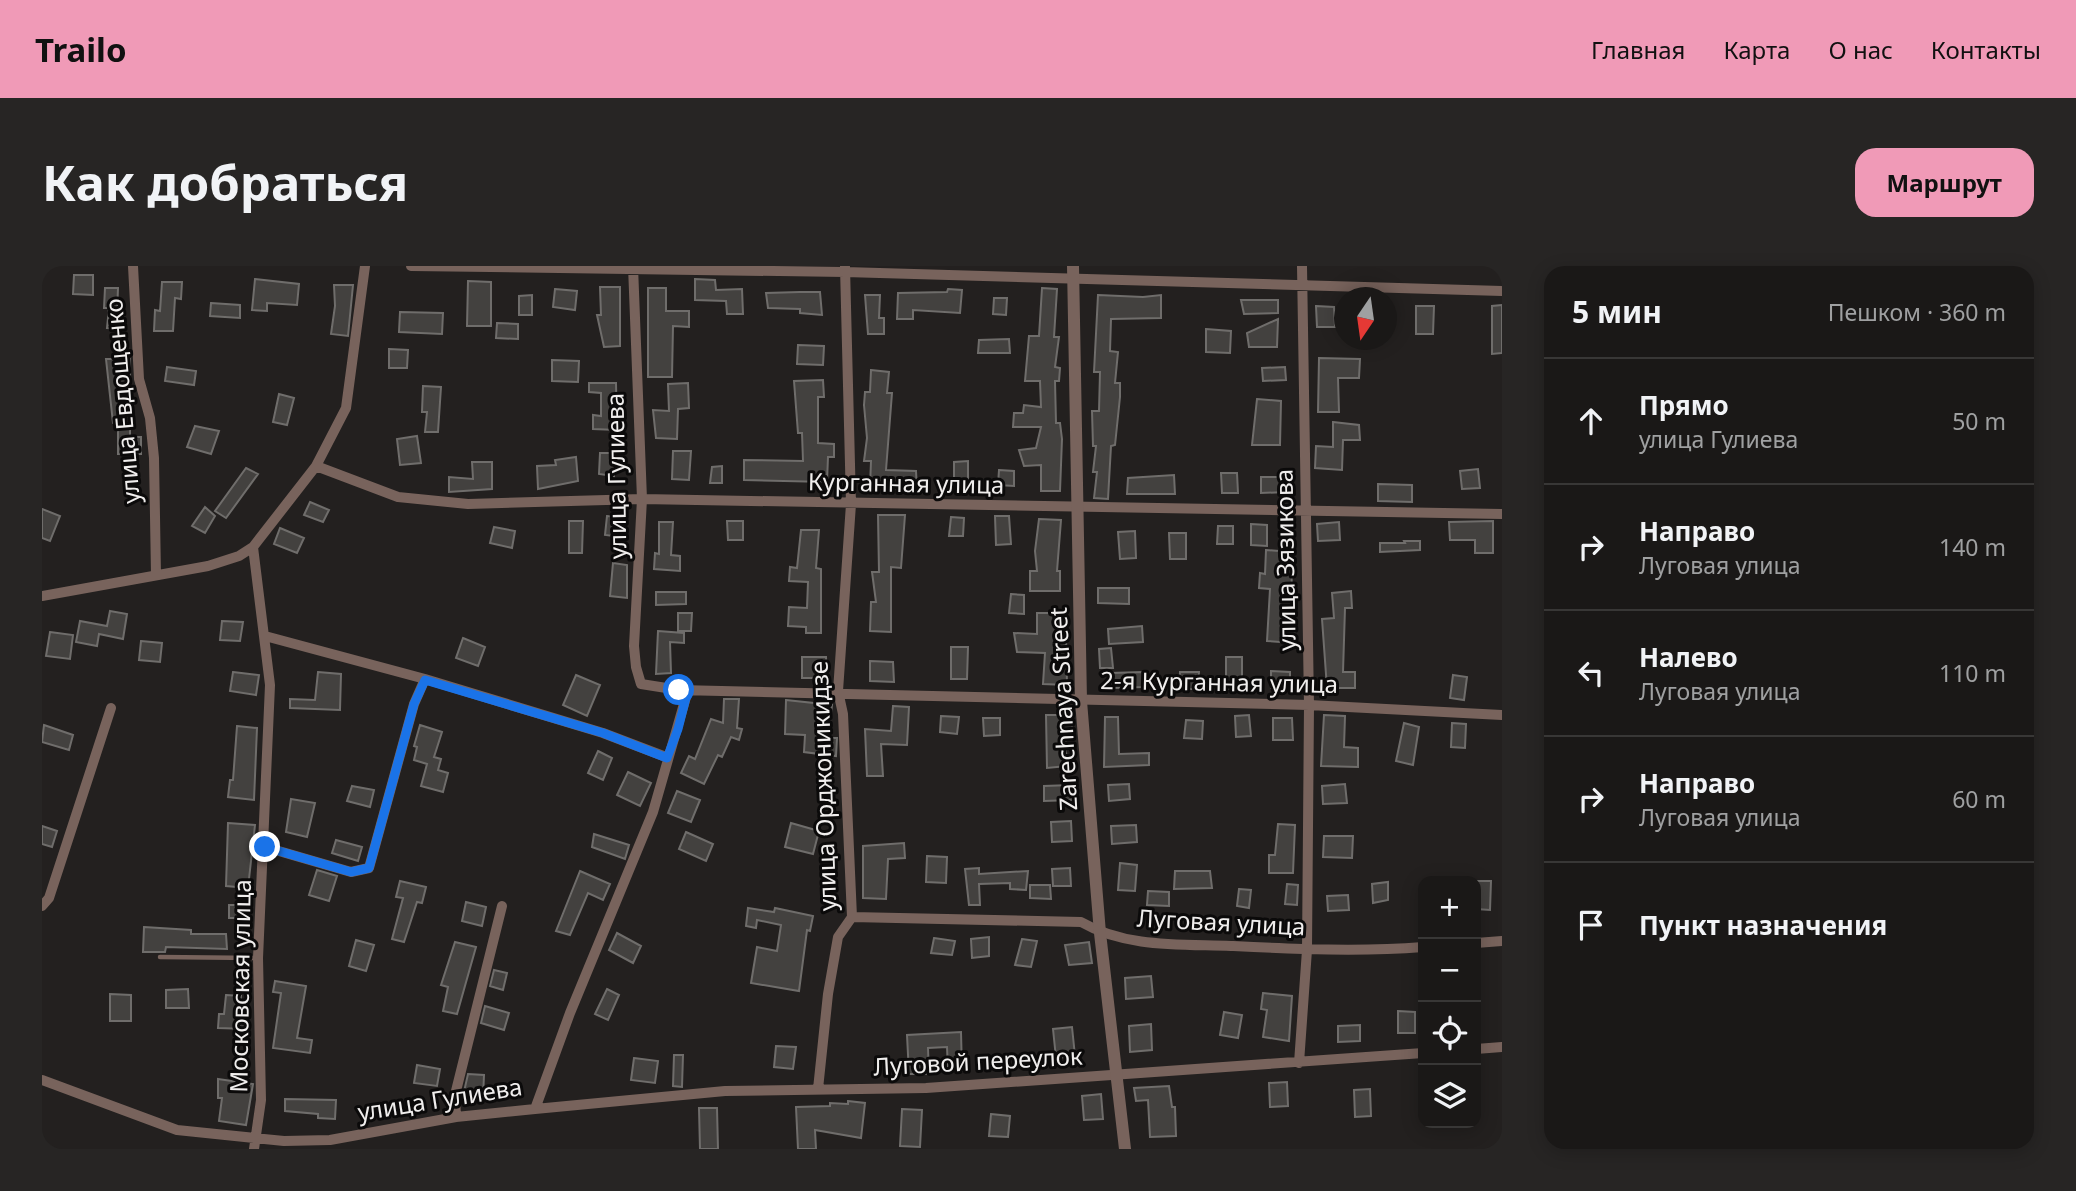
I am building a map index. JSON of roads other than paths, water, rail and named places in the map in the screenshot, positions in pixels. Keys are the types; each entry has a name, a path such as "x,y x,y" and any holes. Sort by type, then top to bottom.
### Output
{"street":[{"name":"улица Евдощенко","path":"133,266 139,379 149,418 154,458 156,575"},
{"path":"42,596 208,566 239,556 253,547 316,466 346,408 365,266"},
{"path":"411,266 845,269 1073,280 1502,291"},
{"name":"Zarechnaya Street","path":"1073,266 1082,701 1100,933 1125,1149"},
{"name":"улица Зязикова","path":"1299,1063 1307,950 1309,705 1302,266"},
{"name":"улица Гулиева","path":"633,268 642,499 634,646 641,684"},
{"name":"улица Орджоникидзе","path":"818,1089 828,993 838,937 852,917 843,714 838,691 851,504 845,269"},
{"name":"Курганная улица","path":"316,466 398,497 468,504 642,499 1078,509 1502,514"},
{"name":"Московская улица","path":"253,547 270,685 265,847 258,958 261,1100 254,1149"},
{"path":"265,636 603,733 667,758"},
{"path":"265,847 351,872 369,868 414,704 425,680"},
{"name":"2-я Курганная улица","path":"641,684 651,688 688,690 838,691 1082,701 1309,705 1502,715"},
{"name":"улица Гулиева","path":"42,1080 177,1130 284,1142 330,1140 456,1117 535,1109 570,1013 653,812 688,690"},
{"path":"42,906 49,898 111,708"},
{"path":"456,1117 455,1095 502,906"},
{"name":"Луговая улица","path":"852,917 1081,922 1100,933 1141,942 1307,950 1376,951 1418,947"},
{"path":"1481,943 1502,941"},
{"path":"1481,1049 1502,1047"},
{"name":"Луговой переулок","path":"535,1109 725,1091 926,1088 1418,1053"}],"lane":[{"path":"160,957 258,958"}]}
